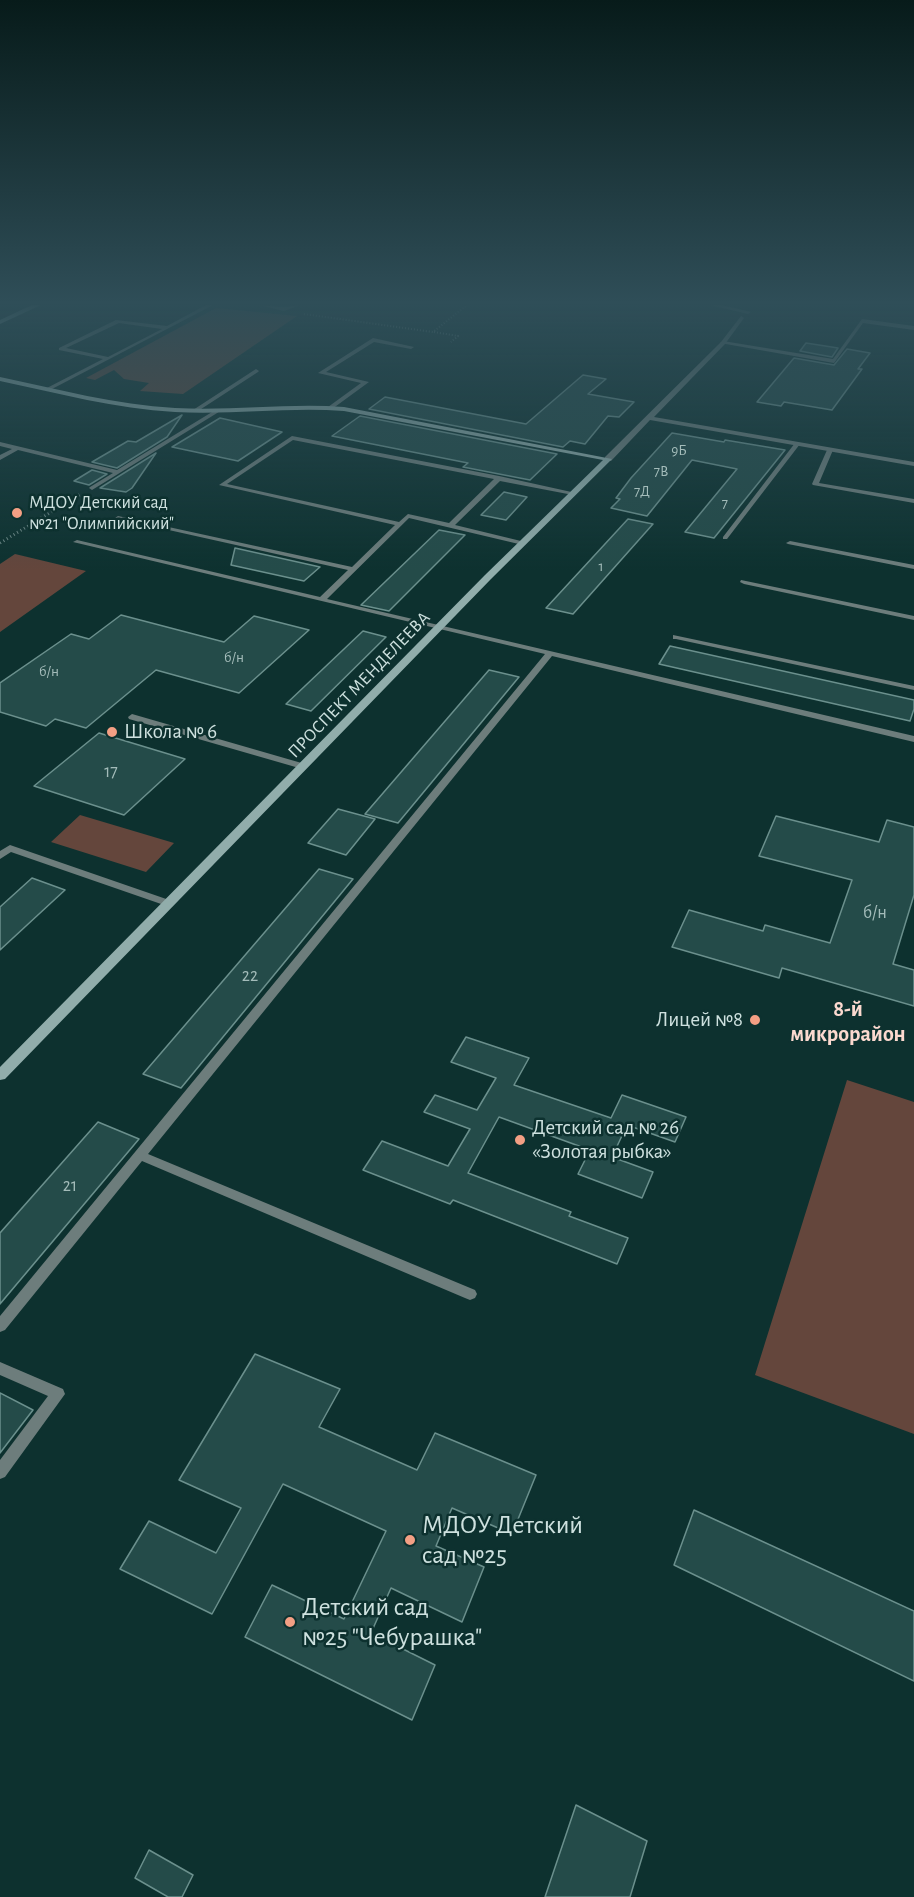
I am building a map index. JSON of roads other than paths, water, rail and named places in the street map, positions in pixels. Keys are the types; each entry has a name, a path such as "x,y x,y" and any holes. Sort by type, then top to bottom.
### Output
{"street":[{"path":"72,394 133,405 196,410 330,408 608,459"},
{"name":"ПРОСПЕКТ МЕНДЕЛЕЕВА","path":"0,1075 440,626 672,394"},
{"path":"648,418 914,464"}],"lane":[{"path":"196,410 221,394"},
{"path":"330,408 350,394"},
{"path":"92,488 219,410"},
{"path":"400,524 222,485 292,438 573,493"},
{"path":"0,444 118,472"},
{"path":"725,538 797,444"},
{"path":"0,458 17,448"},
{"path":"830,450 815,484 914,501"},
{"path":"450,526 499,478"},
{"path":"322,599 408,516 523,543"},
{"path":"118,518 353,569"},
{"path":"77,542 914,739"},
{"path":"790,543 914,567"},
{"path":"744,582 914,618"},
{"path":"676,637 914,688"},
{"path":"0,1326 550,653"},
{"path":"132,717 302,766"},
{"path":"0,856 5,846 168,903"},
{"path":"139,1155 470,1294"},
{"path":"0,1368 58,1394 0,1472"}],"place":[{"name":"МДОУ Детский сад №21 \"Олимпийский\"","path":"17,513"},
{"name":"Школа № 6","path":"112,732"},
{"name":"Лицей №8","path":"755,1020"},
{"name":"Детский сад № 26 «Золотая рыбка»","path":"520,1140"},
{"name":"МДОУ Детский сад №25","path":"410,1540"},
{"name":"Детский сад №25 \"Чебурашка\"","path":"290,1622"}],"district":[{"name":"8-й микрорайон","path":"848,1022"}]}
